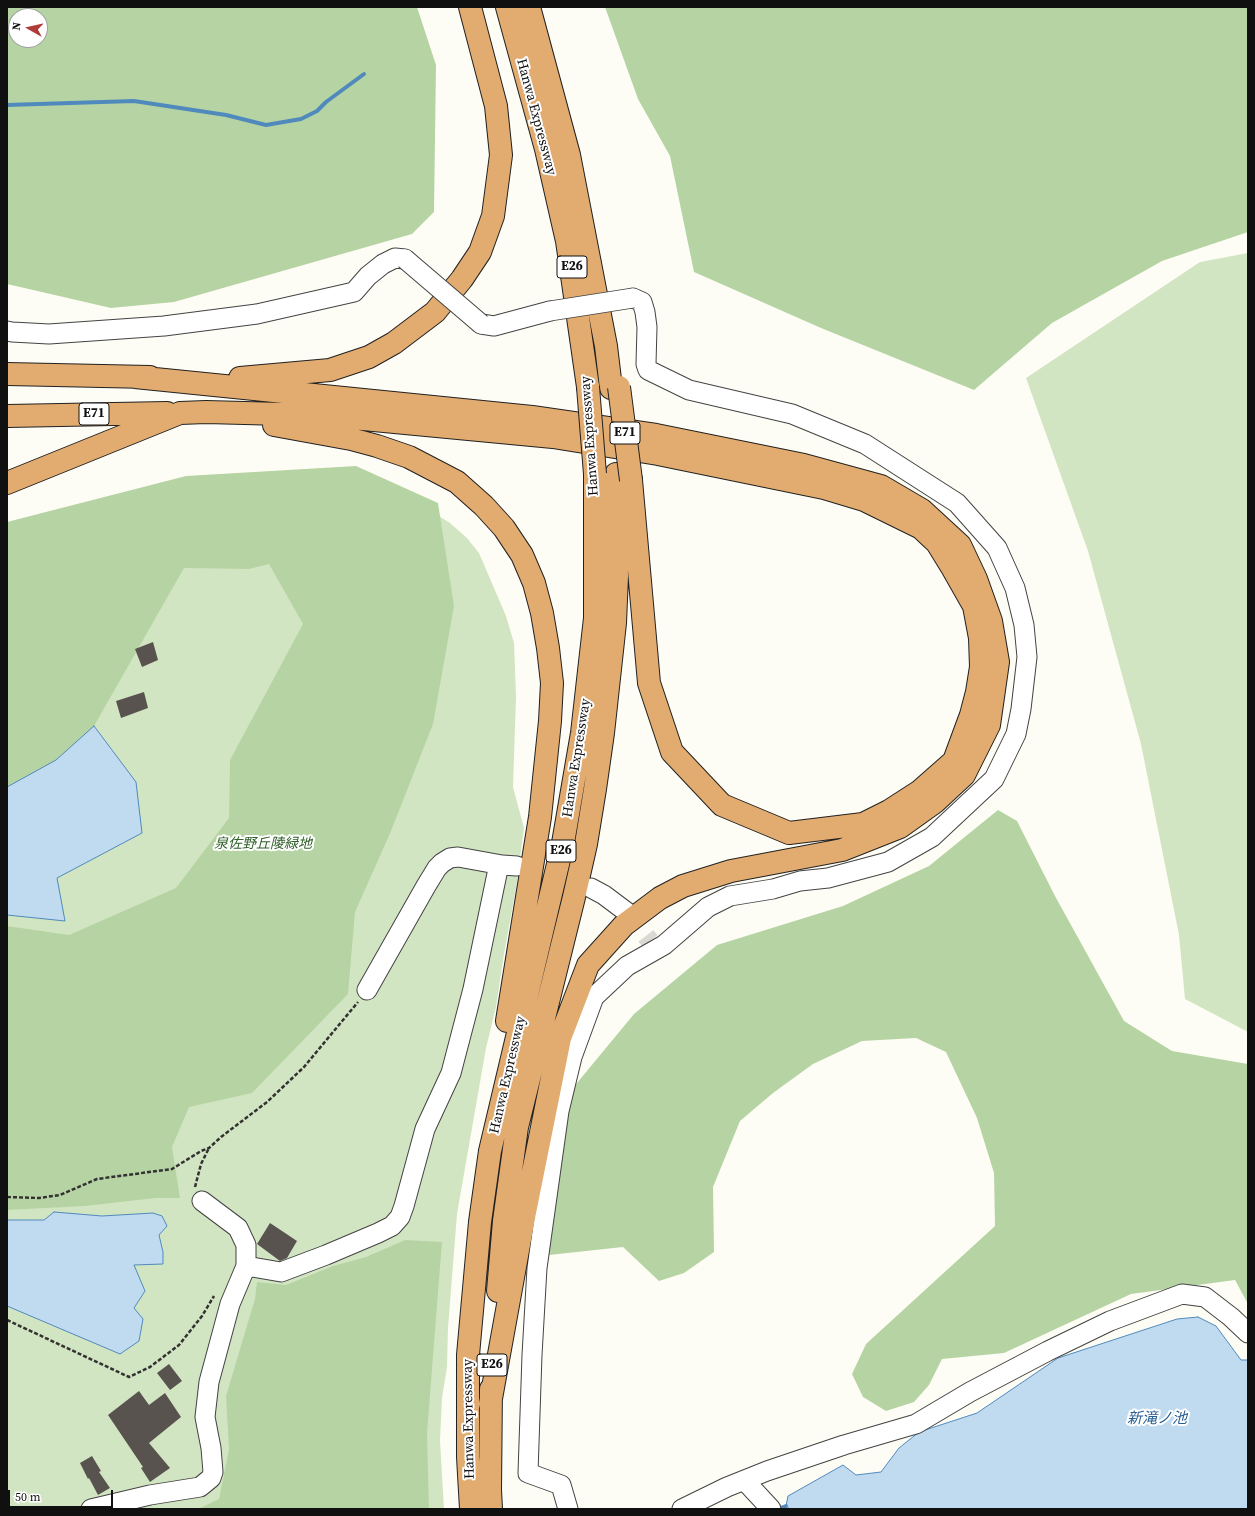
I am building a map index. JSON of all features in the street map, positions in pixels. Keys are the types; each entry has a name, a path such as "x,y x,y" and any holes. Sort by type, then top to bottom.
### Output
{"highway":[{"path":"7,374 246,378 330,370 369,357 394,343 435,312 462,279 480,252 493,216 501,155 496,106 470,7"},
{"name":"Hanwa Expressway","path":"471,1509 468,1457 468,1355 480,1222 490,1151 560,857 582,733 595,618 595,474 588,387 576,294 567,241 546,148 507,7"},
{"name":"Hanwa Expressway","path":"491,1509 490,1404 514,1219 517,1127 574,897 586,844 595,789 603,733 615,623 623,477 615,388 579,195 529,7"},
{"path":"7,366 54,375"},
{"path":"135,377 532,417 656,435 804,465 881,486 922,510 960,545 976,579 991,621 998,662 989,725 964,775 935,802 900,827 842,850 730,871 683,886 660,898 624,925 588,965 560,1038 514,1219"},
{"path":"7,483 180,413 206,412 321,415 553,437 658,454 824,488 864,500 920,528 937,543 974,606 980,638 981,667 971,715 954,761 920,791 889,811 863,824 789,833 722,805 672,752 649,683 623,477"},
{"path":"206,412 351,439 409,457 435,469 457,482 484,506 504,528 522,555 534,583 542,613 548,648 552,683 550,721 540,816 509,1010 490,1151"},
{"name":"E71","path":"7,416 180,413"}],"street":[{"path":"7,331 49,334 164,326 256,314 354,292 368,276 383,264 395,258 405,259 481,324 494,326 550,311 633,298 642,302 645,312 647,327 646,364 648,370 689,390 792,414 865,444 957,503 998,548 1015,588 1024,625 1027,657 1021,709 1016,734 994,779 932,837 888,862 828,878 800,881 773,889 730,896 708,907 664,945 653,945 627,966 594,997 572,1057 558,1111 537,1268 532,1355 528,1472 561,1485 568,1509"},
{"path":"246,1266 281,1272 378,1233 392,1226 400,1218 425,1129 451,1073 473,989 498,869 510,866 450,858 437,868 367,990"},
{"path":"591,888 604,895 628,913"},
{"path":"91,1509 150,1494 200,1487 211,1478 213,1472 205,1417 209,1382 230,1304 246,1266 246,1245 238,1228 202,1201"},
{"path":"682,1509 727,1487 748,1485 767,1472 837,1448 916,1424 970,1392 1048,1351 1110,1321 1182,1294 1205,1297 1231,1317 1248,1333"},
{"path":"748,1485 771,1509"}],"path":[{"path":"202,1201 195,1187 201,1164 209,1148 267,1102 304,1067 367,990"},
{"path":"7,1197 39,1198 60,1195 97,1179 172,1169 201,1151 209,1148"},
{"path":"7,1320 129,1377 150,1367 180,1345 202,1316 218,1291"}],"green space":[{"path":"7,7 417,7 436,65 434,212 412,234 174,302 111,308 7,284"},
{"path":"605,7 1248,7 1248,232 1162,261 1052,323 974,390 821,328 694,272 670,156 638,99"},
{"path":"1248,253 1248,1032 1185,999 1179,935 1141,744 1088,551 1026,378 1200,262"},
{"path":"356,466 438,503 454,606 433,724 391,831 355,912 348,994 252,1093 189,1107 172,1147 180,1198 156,1198 85,1206 7,1210 7,926 69,935 176,888 229,818 230,760 303,624 269,564 249,569 184,568 94,726 56,760 7,787 7,522 186,476"},
{"name":"泉佐野丘陵緑地","path":"429,510 450,523 467,538 479,553 506,616 514,643 516,697 513,787 524,828 516,888 496,1007 486,1048 457,1214 448,1328 447,1367 442,1398 440,1440 444,1509 7,1509 7,533"},
{"path":"998,810 1017,821 1055,896 1124,1021 1172,1051 1248,1064 1248,1304 1235,1280 1131,1294 1004,1353 942,1359 929,1385 914,1402 886,1411 863,1397 852,1374 866,1344 995,1226 994,1173 977,1118 946,1052 916,1038 862,1041 813,1064 773,1093 740,1121 713,1187 714,1252 684,1273 659,1281 623,1247 549,1255 572,1089 634,1014 717,945 843,906 929,866"},
{"path":"405,1240 442,1242 427,1433 429,1509 198,1509 219,1499 229,1449 226,1396 255,1299 257,1282 286,1285 333,1266 366,1257"}],"water":[{"path":"94,726 136,782 142,833 57,878 65,921 7,915 7,787 56,760"},
{"path":"54,1212 102,1216 153,1213 162,1216 167,1226 159,1235 163,1252 163,1264 134,1265 145,1291 134,1308 143,1319 139,1341 120,1354 7,1306 7,1220 44,1220"},
{"name":"新滝ノ池","path":"1198,1317 1216,1326 1241,1360 1248,1360 1248,1509 790,1509 786,1506 788,1496 843,1465 856,1475 881,1472 899,1448 919,1432 977,1413 1058,1358 1177,1319"}],"building":[{"path":"153,642 158,660 142,667 135,649"},
{"path":"144,692 148,708 121,718 116,701"},
{"path":"270,1223 297,1241 287,1258 280,1261 257,1244"},
{"path":"169,1364 182,1381 170,1390 157,1373"},
{"path":"139,1391 149,1405 165,1393 181,1417 149,1443 170,1468 150,1482 141,1468 143,1467 108,1415"},
{"path":"92,1456 101,1471 99,1472 110,1488 98,1495 80,1463"}],"waterway":[{"path":"7,105 134,101 226,115 266,125 301,119 317,111 326,102 364,74"},
{"path":"778,1509 786,1506"}],"tunnel":[{"path":"628,913 650,941"}]}
